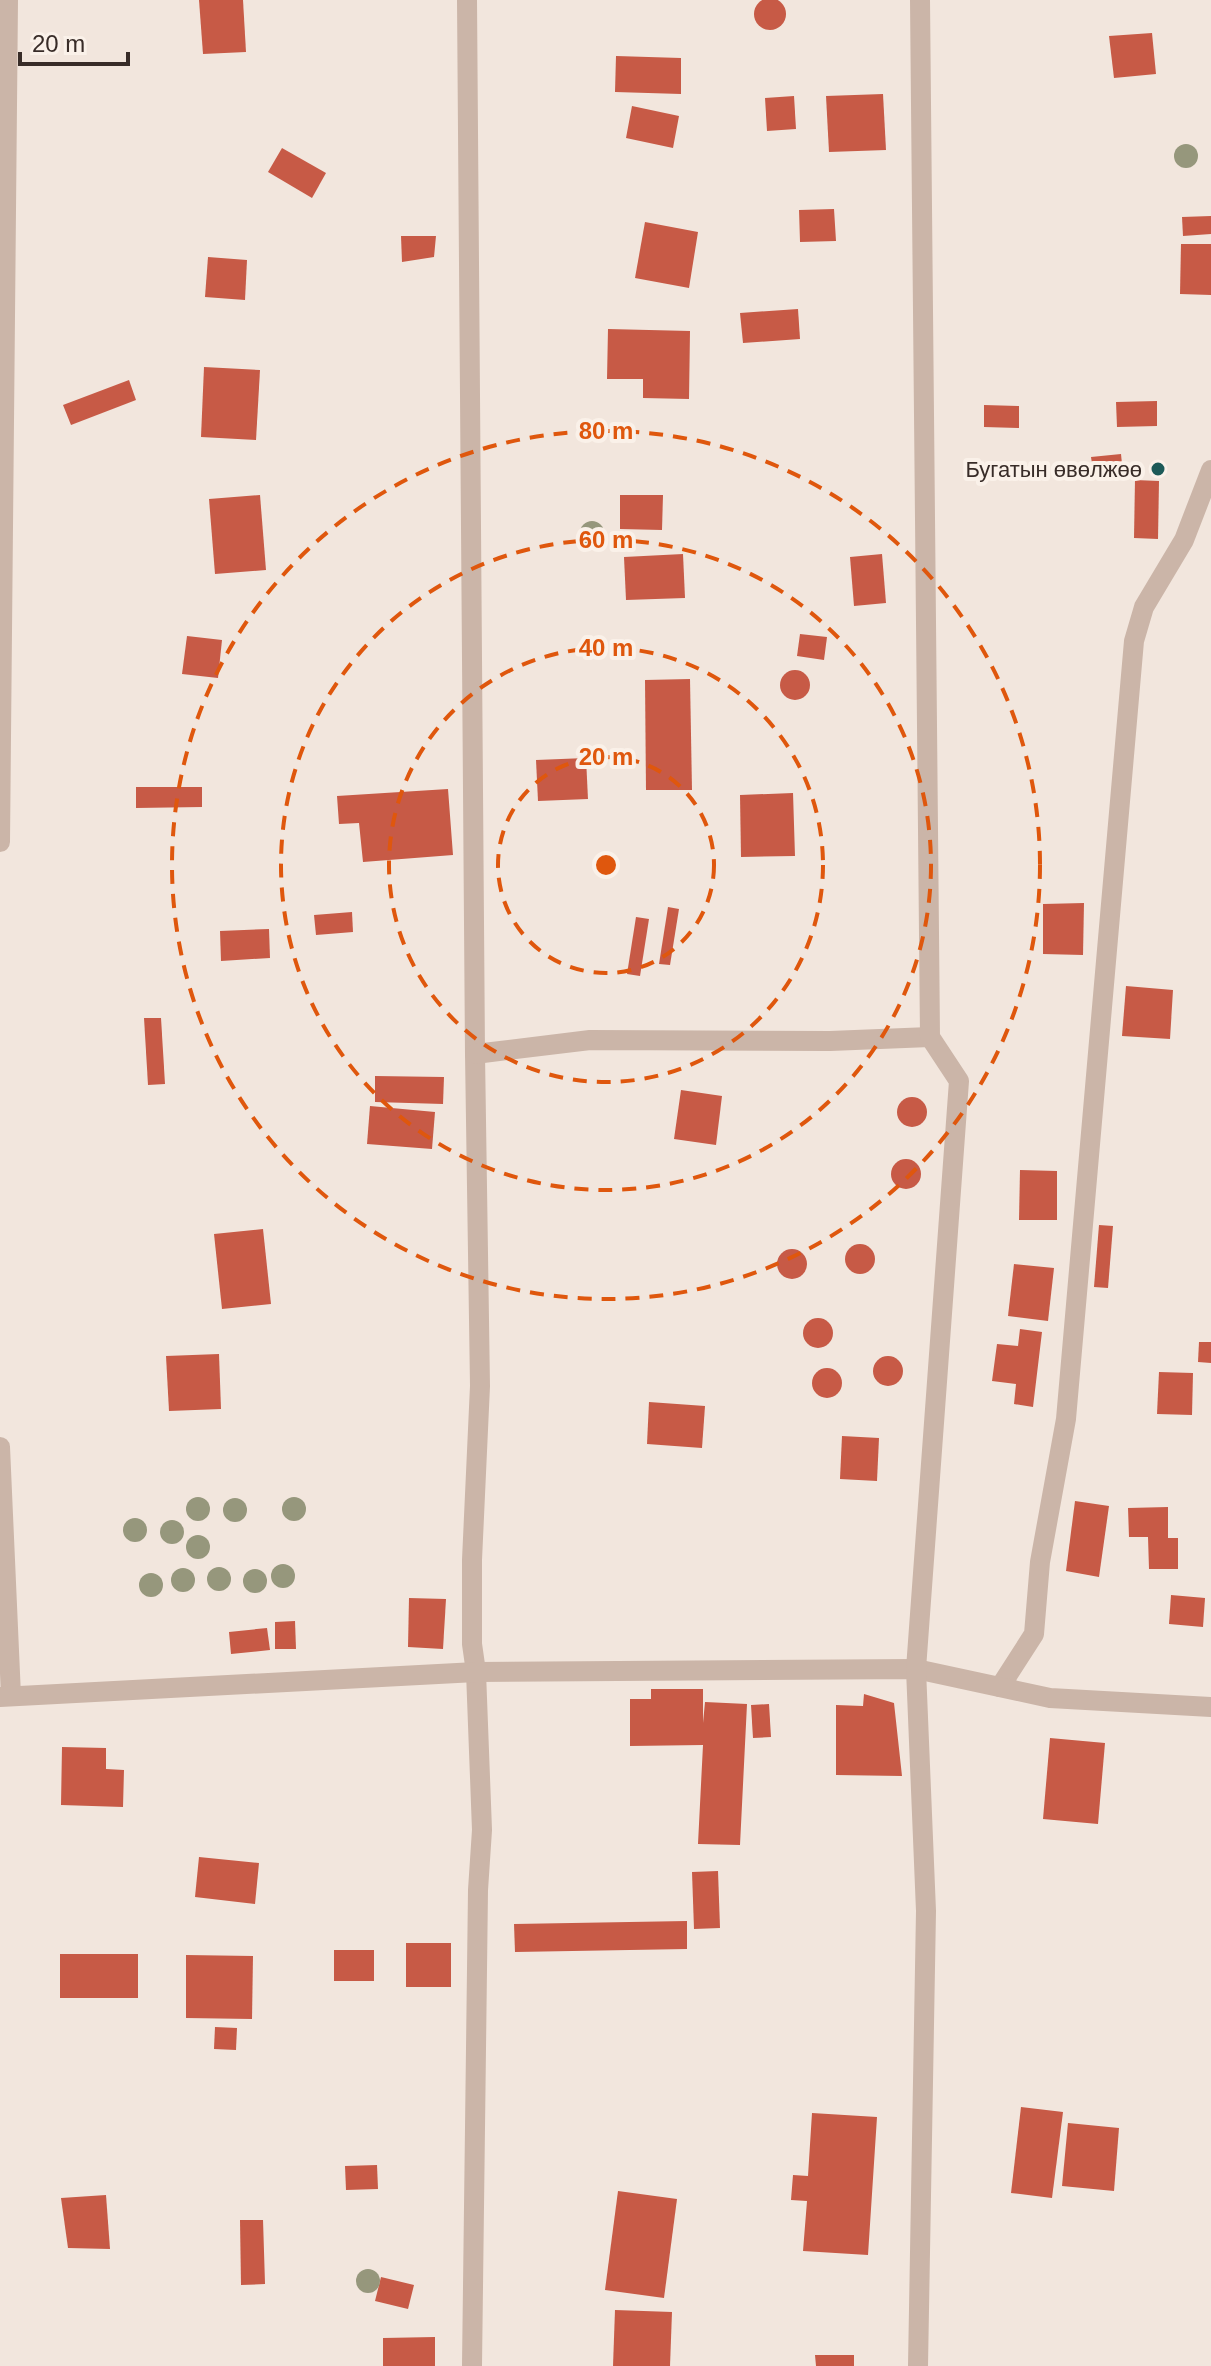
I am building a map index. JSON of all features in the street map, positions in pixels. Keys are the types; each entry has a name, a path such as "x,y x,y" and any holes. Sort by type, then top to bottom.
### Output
{"street":[{"path":"0,842 8,0"},
{"path":"467,0 480,1386 472,1560 472,1644 476,1672 482,1830 478,1890 472,2366"},
{"path":"918,2366 926,1911 916,1669 959,1081 930,1037 920,0"},
{"path":"1000,1687 1034,1634 1040,1562 1066,1419 1134,641 1144,607 1184,540 1211,470"},
{"path":"475,1054 590,1040 830,1041 930,1037"},
{"path":"0,1447 5,1696 476,1672 916,1669 1050,1698 1211,1707"}],"building":[{"path":"770,-2 781,3 786,14 781,25 770,30 759,25 754,14 759,3"},
{"path":"199,0 243,0 246,52 203,54"},
{"path":"1152,33 1156,74 1114,78 1109,36"},
{"path":"616,56 681,58 681,94 615,92"},
{"path":"883,94 886,150 829,152 826,96"},
{"path":"794,96 796,129 767,131 765,98"},
{"path":"632,106 679,116 673,148 626,138"},
{"path":"282,148 326,173 312,198 268,172"},
{"path":"834,209 836,241 800,242 799,210"},
{"path":"1211,216 1211,234 1183,236 1182,217"},
{"path":"645,222 698,232 689,288 635,278"},
{"path":"401,236 436,236 434,257 402,262"},
{"path":"1181,244 1211,244 1211,295 1180,294"},
{"path":"208,257 247,260 245,300 205,297"},
{"path":"798,309 800,339 743,343 740,313"},
{"path":"608,329 690,331 689,399 643,398 643,379 607,379"},
{"path":"204,367 260,370 256,440 201,437"},
{"path":"129,380 136,400 71,425 63,405"},
{"path":"1157,401 1157,426 1117,427 1116,402"},
{"path":"984,405 1019,406 1019,428 984,427"},
{"path":"1121,454 1123,474 1094,477 1091,457"},
{"path":"1135,480 1159,481 1158,539 1134,538"},
{"path":"260,495 266,570 215,574 209,499"},
{"path":"620,495 663,495 662,530 620,529"},
{"path":"683,554 685,598 626,600 624,557"},
{"path":"882,554 886,603 854,606 850,557"},
{"path":"800,634 827,637 824,660 797,656"},
{"path":"187,636 222,640 218,678 182,674"},
{"path":"795,670 801,671 809,679 809,691 801,699 795,700 789,699 781,691 780,685 781,679 789,671"},
{"path":"690,679 692,790 646,790 645,680"},
{"path":"586,758 588,799 538,801 536,760"},
{"path":"136,787 202,787 202,807 136,808"},
{"path":"448,789 453,855 363,862 359,823 339,824 337,796"},
{"path":"793,793 795,856 741,857 740,795"},
{"path":"1084,903 1083,955 1043,954 1043,904"},
{"path":"668,907 679,909 670,965 659,964"},
{"path":"352,912 353,932 316,935 314,915"},
{"path":"636,917 649,919 640,976 627,974"},
{"path":"269,929 270,958 221,961 220,931"},
{"path":"1126,986 1173,990 1170,1039 1122,1036"},
{"path":"144,1018 161,1018 165,1084 148,1085"},
{"path":"375,1076 444,1077 443,1104 375,1102"},
{"path":"681,1090 722,1096 716,1145 674,1139"},
{"path":"912,1097 918,1098 926,1106 926,1118 918,1126 912,1127 906,1126 898,1118 897,1112 898,1106 906,1098"},
{"path":"370,1106 435,1112 432,1149 367,1144"},
{"path":"906,1159 912,1160 920,1168 920,1180 912,1188 906,1189 900,1188 892,1180 891,1174 892,1168 900,1160"},
{"path":"1020,1170 1057,1171 1057,1220 1019,1220"},
{"path":"1099,1225 1113,1226 1108,1288 1094,1287"},
{"path":"263,1229 271,1304 222,1309 214,1234"},
{"path":"860,1244 866,1245 874,1253 874,1265 866,1273 860,1274 854,1273 846,1265 845,1259 846,1253 854,1245"},
{"path":"792,1249 798,1250 806,1258 806,1270 798,1278 792,1279 786,1278 778,1270 777,1264 778,1258 786,1250"},
{"path":"1014,1264 1054,1268 1048,1321 1008,1316"},
{"path":"818,1318 824,1319 832,1327 832,1339 824,1347 818,1348 812,1347 804,1339 803,1333 804,1327 812,1319"},
{"path":"1020,1329 1042,1332 1033,1407 1014,1404 1016,1384 992,1381 997,1344 1018,1346"},
{"path":"1199,1342 1211,1342 1211,1363 1198,1362"},
{"path":"219,1354 221,1409 169,1411 166,1356"},
{"path":"888,1356 894,1357 902,1365 902,1377 894,1385 888,1386 882,1385 874,1377 873,1371 874,1365 882,1357"},
{"path":"827,1368 833,1369 841,1377 841,1389 833,1397 827,1398 821,1397 813,1389 812,1383 813,1377 821,1369"},
{"path":"1159,1372 1193,1373 1192,1415 1157,1414"},
{"path":"649,1402 705,1406 702,1448 647,1444"},
{"path":"842,1436 879,1438 877,1481 840,1479"},
{"path":"1075,1501 1109,1506 1099,1577 1066,1571"},
{"path":"1168,1507 1168,1538 1178,1538 1178,1569 1149,1569 1148,1537 1129,1537 1128,1508"},
{"path":"1171,1595 1205,1598 1203,1627 1169,1624"},
{"path":"409,1598 446,1599 443,1649 408,1647"},
{"path":"295,1621 296,1649 275,1649 275,1622"},
{"path":"267,1628 270,1650 231,1654 229,1632"},
{"path":"651,1689 703,1689 703,1723 705,1702 747,1704 740,1845 698,1844 703,1745 630,1746 630,1699 651,1699"},
{"path":"864,1694 894,1703 902,1776 836,1775 836,1705 863,1706"},
{"path":"769,1704 771,1737 753,1738 751,1705"},
{"path":"1050,1738 1105,1743 1098,1824 1043,1819"},
{"path":"62,1747 106,1748 106,1769 124,1770 123,1807 61,1805"},
{"path":"199,1857 259,1863 255,1904 195,1897"},
{"path":"718,1871 720,1928 694,1929 692,1872"},
{"path":"687,1921 687,1949 515,1952 514,1924"},
{"path":"406,1943 451,1943 451,1987 406,1987"},
{"path":"334,1950 374,1950 374,1981 334,1981"},
{"path":"60,1954 138,1954 138,1998 60,1998"},
{"path":"186,1955 253,1956 252,2019 186,2018"},
{"path":"215,2027 237,2028 236,2050 214,2049"},
{"path":"1021,2107 1063,2112 1052,2198 1011,2193"},
{"path":"812,2113 877,2117 868,2255 803,2251 807,2201 791,2200 793,2175 808,2176"},
{"path":"1068,2123 1119,2128 1114,2191 1062,2186"},
{"path":"377,2165 378,2189 346,2190 345,2166"},
{"path":"618,2191 677,2199 664,2298 605,2290"},
{"path":"106,2195 110,2249 68,2248 61,2198"},
{"path":"240,2220 263,2220 265,2284 241,2285"},
{"path":"381,2277 414,2285 408,2309 375,2301"},
{"path":"615,2310 672,2312 670,2366 613,2366"},
{"path":"435,2337 435,2366 383,2366 383,2338"},
{"path":"815,2355 854,2355 854,2366 816,2366"}],"place":[{"name":"Бугатын өвөлжөө","path":"1158,469"}]}
